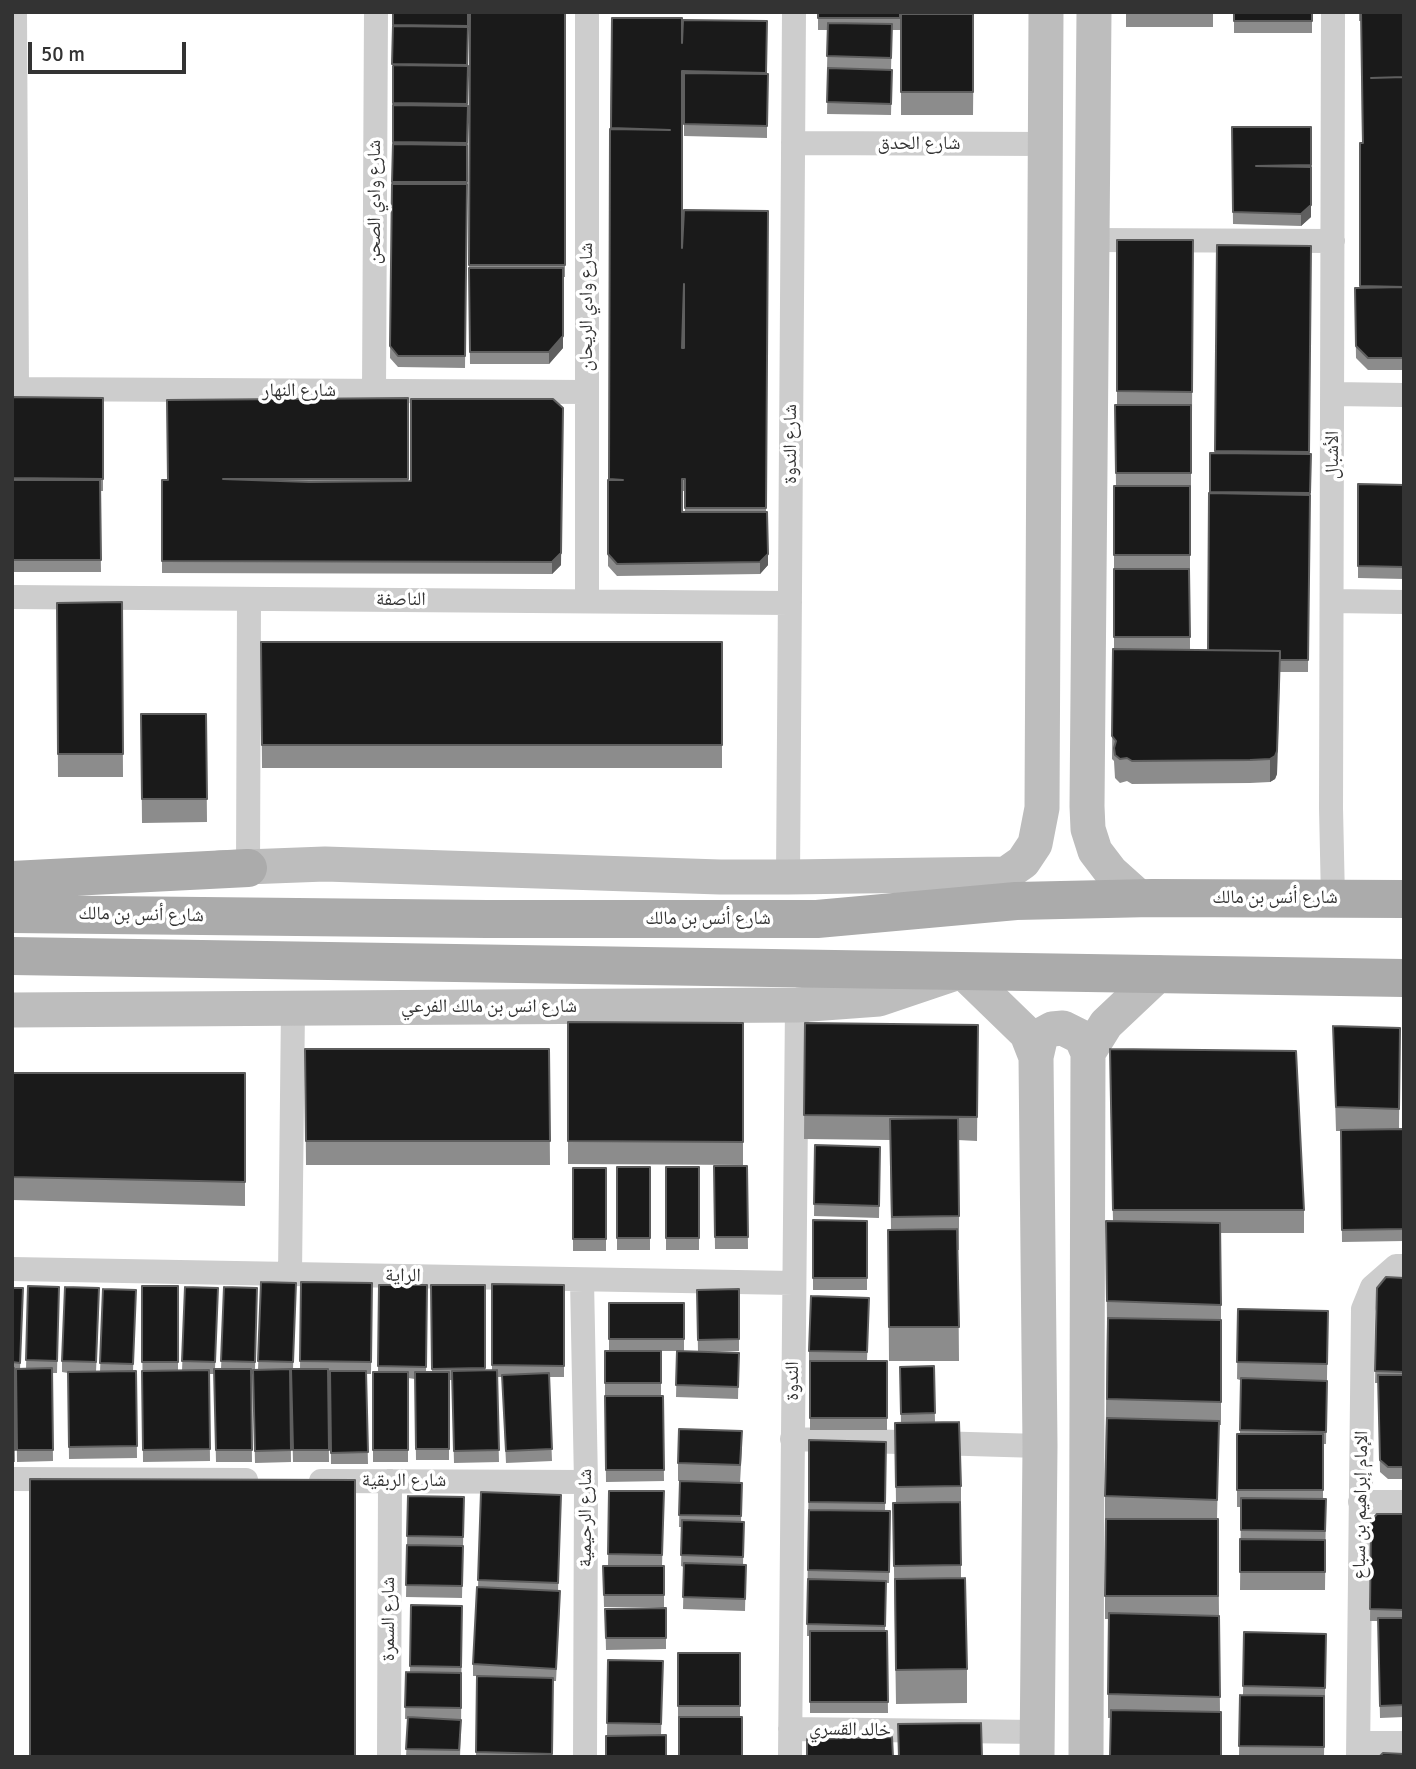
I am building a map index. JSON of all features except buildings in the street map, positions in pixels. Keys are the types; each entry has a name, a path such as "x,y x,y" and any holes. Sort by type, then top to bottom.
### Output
{"main road":[{"path":"12,880 248,868"},
{"name":"شارع أنس بن مالك","path":"12,914 817,919 1016,901 1140,898 1404,899"},
{"path":"12,956 1404,978"}],"street":[{"path":"15,12 15,389"},
{"name":"شارع وادي الصحن","path":"374,391 376,12"},
{"name":"شارع وادي الريحان","path":"587,12 587,601"},
{"name":"شارع الندوة","path":"788,877 794,12"},
{"path":"12,863 248,868 325,864 788,877 1006,874 1023,862 1035,844 1042,808 1046,12"},
{"path":"1094,12 1088,829 1095,851 1111,872 1140,898"},
{"name":"الأشبال","path":"1333,12 1333,899"},
{"name":"شارع الحدق","path":"793,143 1046,144"},
{"path":"1092,240 1333,241"},
{"name":"شارع النهار","path":"15,389 587,392"},
{"path":"1333,394 1404,395"},
{"name":"الناصفة","path":"12,597 790,603"},
{"path":"248,868 249,599"},
{"path":"1332,601 1404,602"},
{"path":"720,877 1016,901"},
{"path":"962,971 1027,1034 1036,1057"},
{"name":"شارع انس بن مالك الفرعي","path":"12,1010 797,1005 879,999 962,971"},
{"path":"1088,1053 1106,1024 1160,973"},
{"path":"12,988 293,1009 290,1274"},
{"name":"الندوة","path":"790,1757 797,1005"},
{"path":"1037,1744 1040,1446 1036,1057 1041,1035 1052,1029 1063,1028 1081,1037 1088,1053 1086,1757"},
{"name":"الإمام إبراهيم بن سباع","path":"1359,1750 1363,1309 1373,1287 1400,1266"},
{"name":"الراية","path":"12,1269 793,1283"},
{"name":"شارع الرحيمية","path":"582,1280 586,1482 585,1757"},
{"path":"792,1439 1040,1446"},
{"path":"12,1479 264,1480"},
{"name":"شارع الربقية","path":"292,1480 586,1482"},
{"name":"شارع السمرة","path":"389,1757 390,1481"},
{"path":"1360,1502 1404,1502"},
{"name":"خالد القسري","path":"790,1729 1037,1744"},
{"path":"1359,1750 1404,1743"}]}
